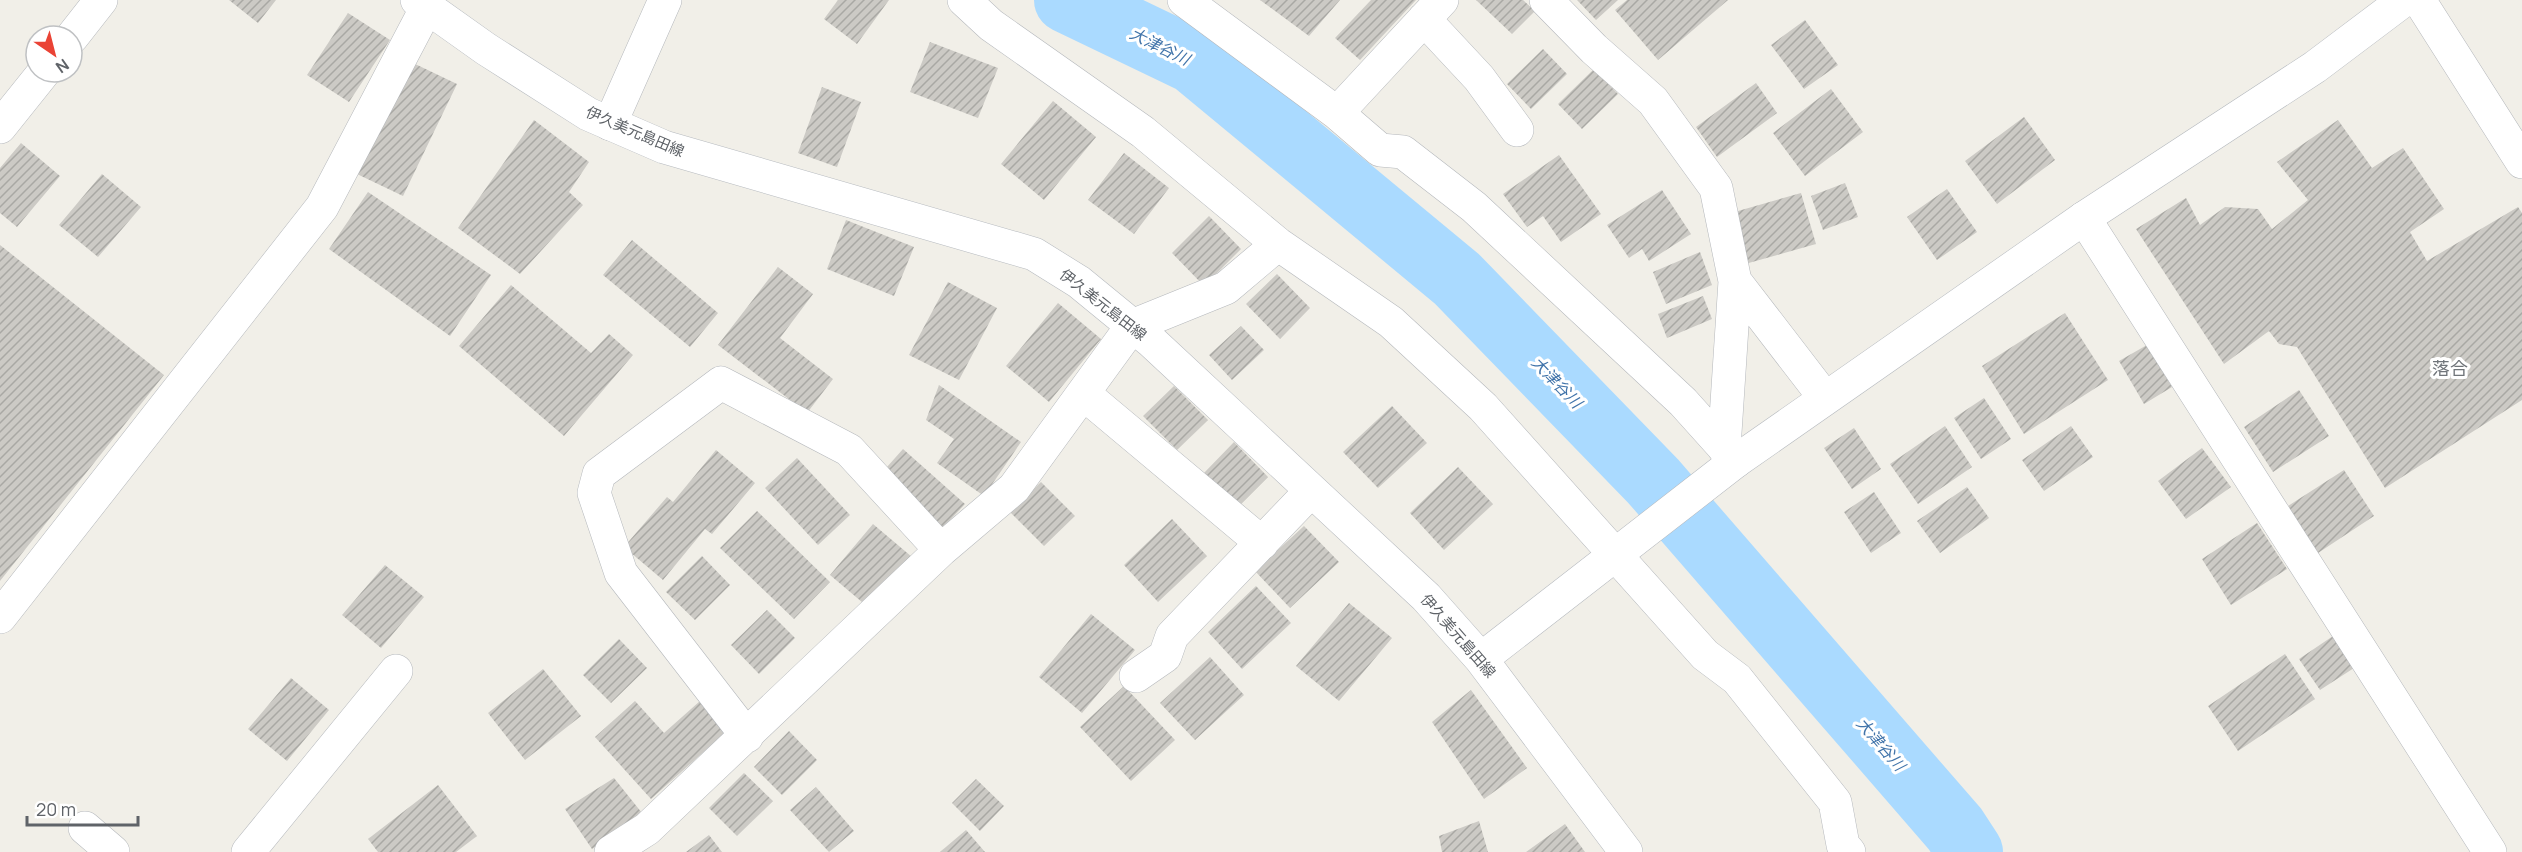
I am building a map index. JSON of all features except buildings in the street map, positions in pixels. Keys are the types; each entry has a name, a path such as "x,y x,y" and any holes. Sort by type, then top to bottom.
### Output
{"street":[{"path":"82,24 101,0"},
{"path":"610,124 665,0"},
{"path":"964,0 991,25 1143,132 1278,244 1391,322 1484,407 1705,655 1737,679 1835,802 1843,845 1849,852"},
{"path":"1184,0 1337,113 1380,150 1403,152 1474,207 1683,402 1729,460"},
{"path":"1546,0 1594,49 1653,101 1716,188 1735,280 1729,460"},
{"path":"1480,658 1615,553 1729,460 1825,398 2084,218 2315,67 2404,0"},
{"path":"2419,0 2522,162"},
{"path":"0,617 322,207 422,4"},
{"name":"伊久美元島田線","path":"422,4 486,49 588,114 664,147 1034,254 1079,282 1132,326 1426,597 1480,658 1626,852"},
{"path":"1337,113 1433,9 1517,130"},
{"path":"4,116 33,84"},
{"path":"2084,218 2490,852"},
{"path":"611,852 647,829 941,550 1014,488 1132,326 1226,288 1278,244"},
{"path":"1735,280 1825,398"},
{"path":"747,736 621,573 594,493 599,474 721,383 849,450 941,550"},
{"path":"1084,393 1262,543"},
{"path":"1136,676 1165,656 1172,636 1311,491"},
{"path":"248,852 396,671"},
{"path":"85,828 113,852"}],"waterway":[{"name":"大津谷川","path":"1067,0 1194,61 1457,279 1653,481 1955,829 1970,852"}],"district":[{"name":"落合","path":"2450,369"}]}
